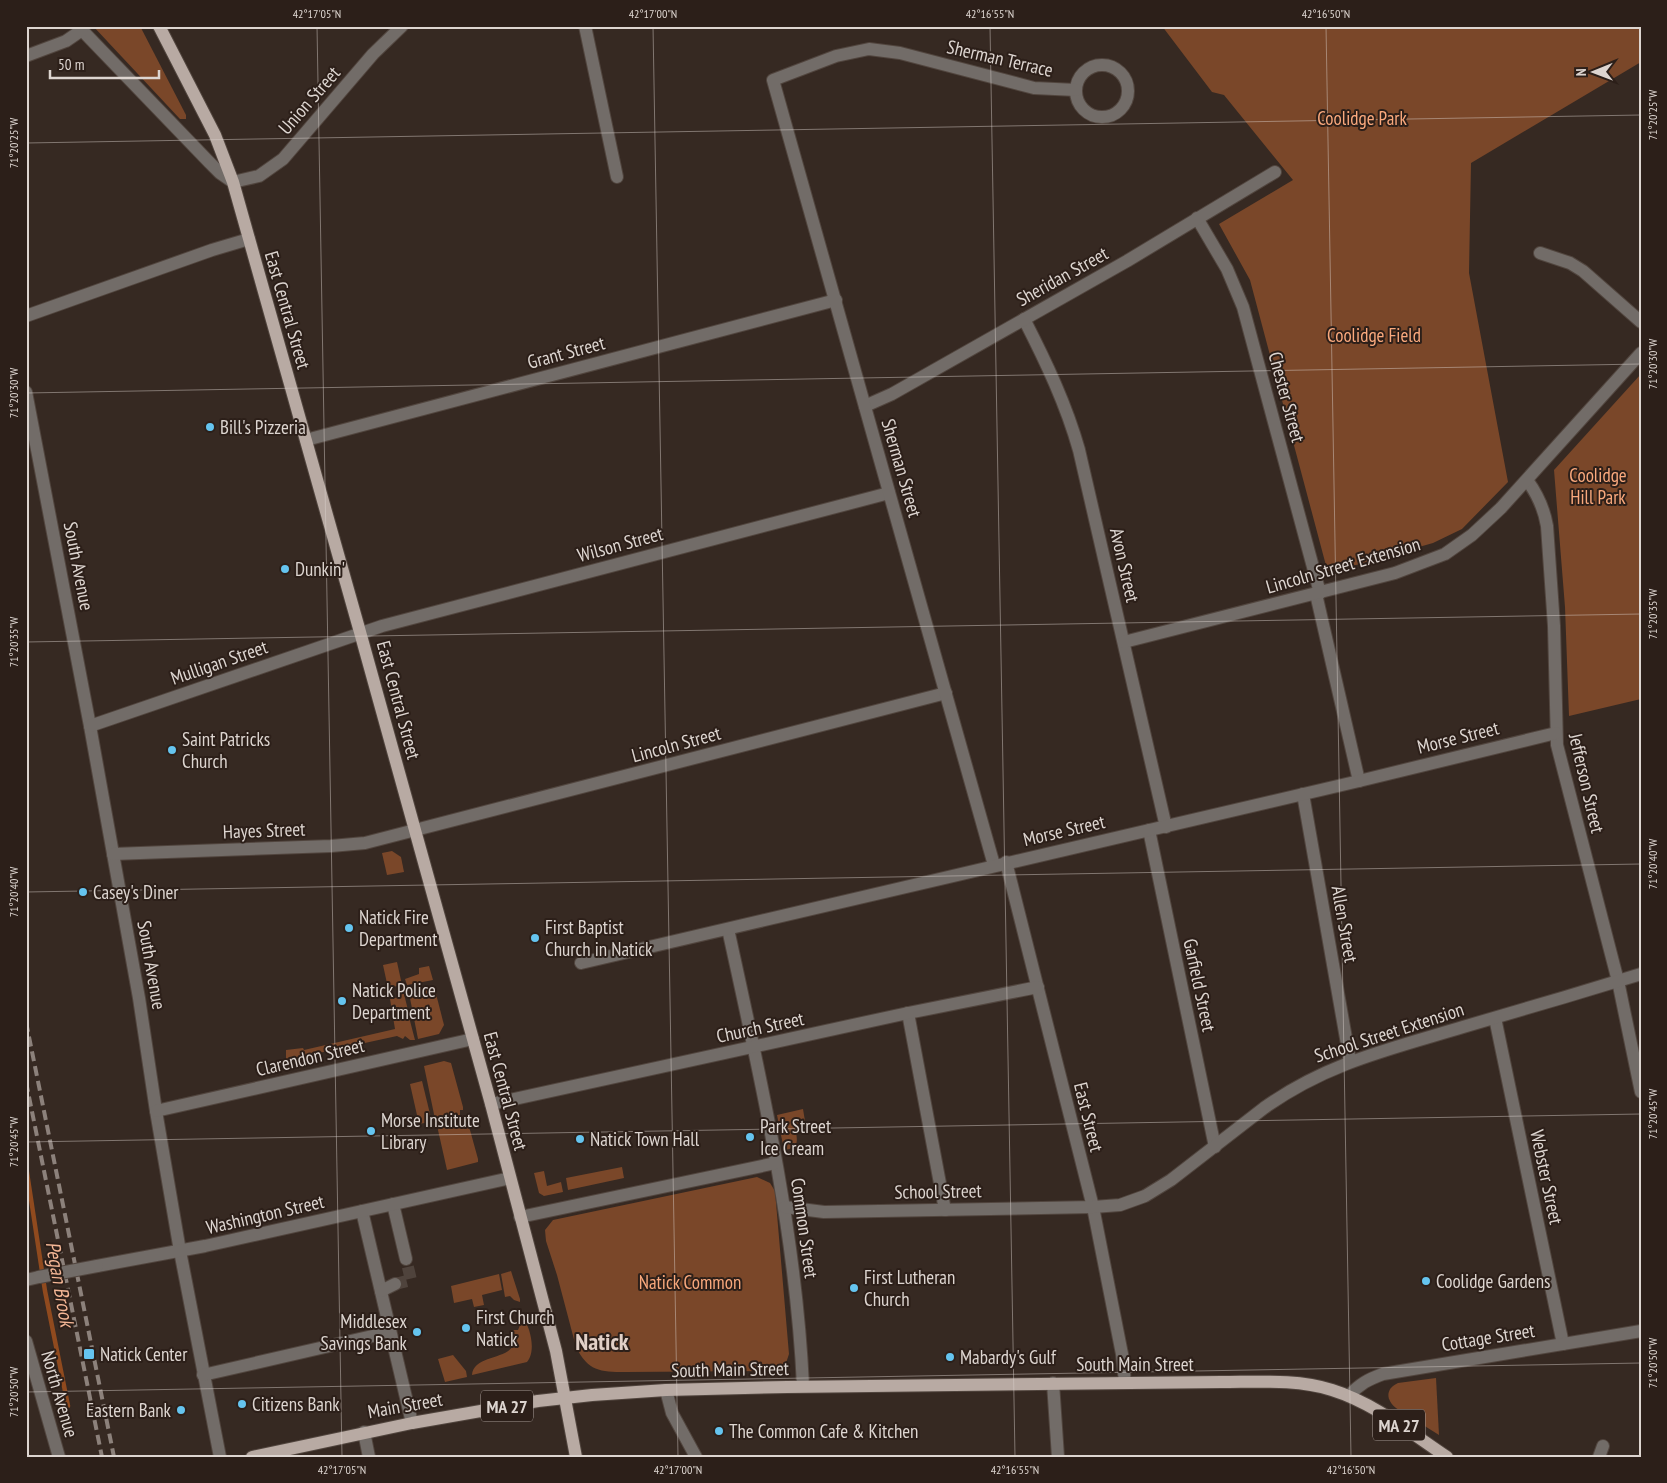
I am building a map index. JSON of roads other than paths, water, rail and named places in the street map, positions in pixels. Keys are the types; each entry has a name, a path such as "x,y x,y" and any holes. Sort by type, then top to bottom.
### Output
{"main road":[{"name":"East Central Street","path":"159,26 215,135 233,182 491,1104 556,1351 576,1457"},
{"name":"South Main Street","path":"565,1397 666,1390 803,1386 1125,1382 1285,1383 1313,1386 1349,1396 1385,1416 1447,1457"},
{"name":"Main Street","path":"259,1456 412,1422 565,1397"}],"street":[{"name":"Union Street","path":"233,182 259,176 283,159 373,54 402,26"},
{"path":"585,26 617,177"},
{"path":"26,56 66,41 80,28 209,162 233,182"},
{"name":"Sherman Terrace","path":"773,80 836,56 869,49 900,53 1034,88 1076,90"},
{"name":"Sherman Terrace","path":"1099,64 1108,65 1122,73 1126,79 1129,92 1125,105 1119,111 1106,117 1097,117 1089,114 1081,107 1076,90 1080,76 1086,70 1099,64"},
{"name":"Sherman Street","path":"773,80 946,693 1000,864"},
{"name":"Sheridan Street","path":"865,406 892,394 1127,261 1275,172"},
{"name":"Chester Street","path":"1197,218 1227,268 1243,307 1318,594 1359,781"},
{"path":"26,316 212,250 249,239"},
{"path":"1540,253 1570,263 1584,271 1641,322"},
{"name":"Grant Street","path":"306,440 836,300"},
{"name":"Avon Street","path":"1024,319 1054,378 1071,424 1086,476 1166,827"},
{"name":"Lincoln Street Extension","path":"1124,642 1395,573 1445,554 1486,523 1641,353"},
{"name":"South Avenue","path":"26,392 90,726 139,998 180,1251 220,1457"},
{"name":"Jefferson Street","path":"1527,480 1540,500 1548,526 1554,626 1556,733 1560,760 1618,981 1641,1092"},
{"name":"Wilson Street","path":"360,632 890,493"},
{"name":"Mulligan Street","path":"90,726 360,632"},
{"name":"Lincoln Street","path":"415,831 946,693"},
{"name":"Morse Street","path":"581,963 1000,864 1166,827 1556,733"},
{"name":"Allen Street","path":"1302,794 1350,1061"},
{"name":"Garfield Street","path":"1149,830 1215,1147"},
{"name":"Hayes Street","path":"113,854 340,845 365,843 415,831"},
{"name":"East Street","path":"1000,864 1038,987 1092,1208 1122,1354 1125,1382"},
{"name":"Common Street","path":"728,929 785,1207 803,1386"},
{"name":"School Street Extension","path":"1092,1208 1120,1205 1145,1196 1171,1180 1280,1096 1317,1075 1350,1061 1641,974"},
{"name":"Church Street","path":"491,1104 908,1013 1038,987"},
{"path":"908,1013 945,1210"},
{"name":"Webster Street","path":"1495,1018 1563,1344"},
{"name":"Clarendon Street","path":"156,1111 473,1039"},
{"path":"520,1217 776,1163"},
{"name":"Washington Street","path":"33,1279 180,1251 510,1178"},
{"path":"393,1204 406,1259"},
{"name":"School Street","path":"785,1207 824,1212 1092,1208"},
{"path":"362,1211 412,1422"},
{"path":"381,1291 395,1284"},
{"name":"Cottage Street","path":"1349,1396 1364,1382 1383,1374 1641,1331"},
{"path":"203,1375 390,1332"},
{"name":"North Avenue","path":"26,1341 58,1457"},
{"path":"1053,1384 1058,1457"},
{"path":"666,1390 672,1413 696,1457"},
{"path":"364,1432 369,1457"}],"waterway":[{"name":"Pegan Brook","path":"26,1166 45,1291 68,1406"}],"tunnel":[{"path":"395,1284 411,1280 406,1259"}],"railway":[{"path":"26,1022 114,1457"},
{"path":"26,1082 102,1457"}],"place":[{"name":"Bill's Pizzeria","path":"210,427"},
{"name":"Dunkin'","path":"285,569"},
{"name":"Saint Patricks Church","path":"172,750"},
{"name":"Casey's Diner","path":"83,892"},
{"name":"Natick Fire Department","path":"349,928"},
{"name":"First Baptist Church in Natick","path":"535,938"},
{"name":"Natick Police Department","path":"342,1001"},
{"name":"Morse Institute Library","path":"371,1131"},
{"name":"Park Street Ice Cream","path":"750,1137"},
{"name":"Natick Town Hall","path":"580,1139"},
{"name":"Coolidge Gardens","path":"1426,1281"},
{"name":"First Lutheran Church","path":"854,1288"},
{"name":"First Church Natick","path":"466,1328"},
{"name":"Middlesex Savings Bank","path":"417,1332"},
{"name":"Natick Center","path":"89,1354"},
{"name":"Mabardy's Gulf","path":"950,1357"},
{"name":"Citizens Bank","path":"242,1404"},
{"name":"Eastern Bank","path":"181,1410"},
{"name":"The Common Cafe & Kitchen","path":"719,1431"}],"district":[{"name":"Natick","path":"602,1341"}],"park label":[{"name":"Coolidge Park","path":"1362,118"},
{"name":"Coolidge Field","path":"1374,335"},
{"name":"Coolidge Hill Park","path":"1598,486"},
{"name":"Natick Common","path":"690,1282"}]}
